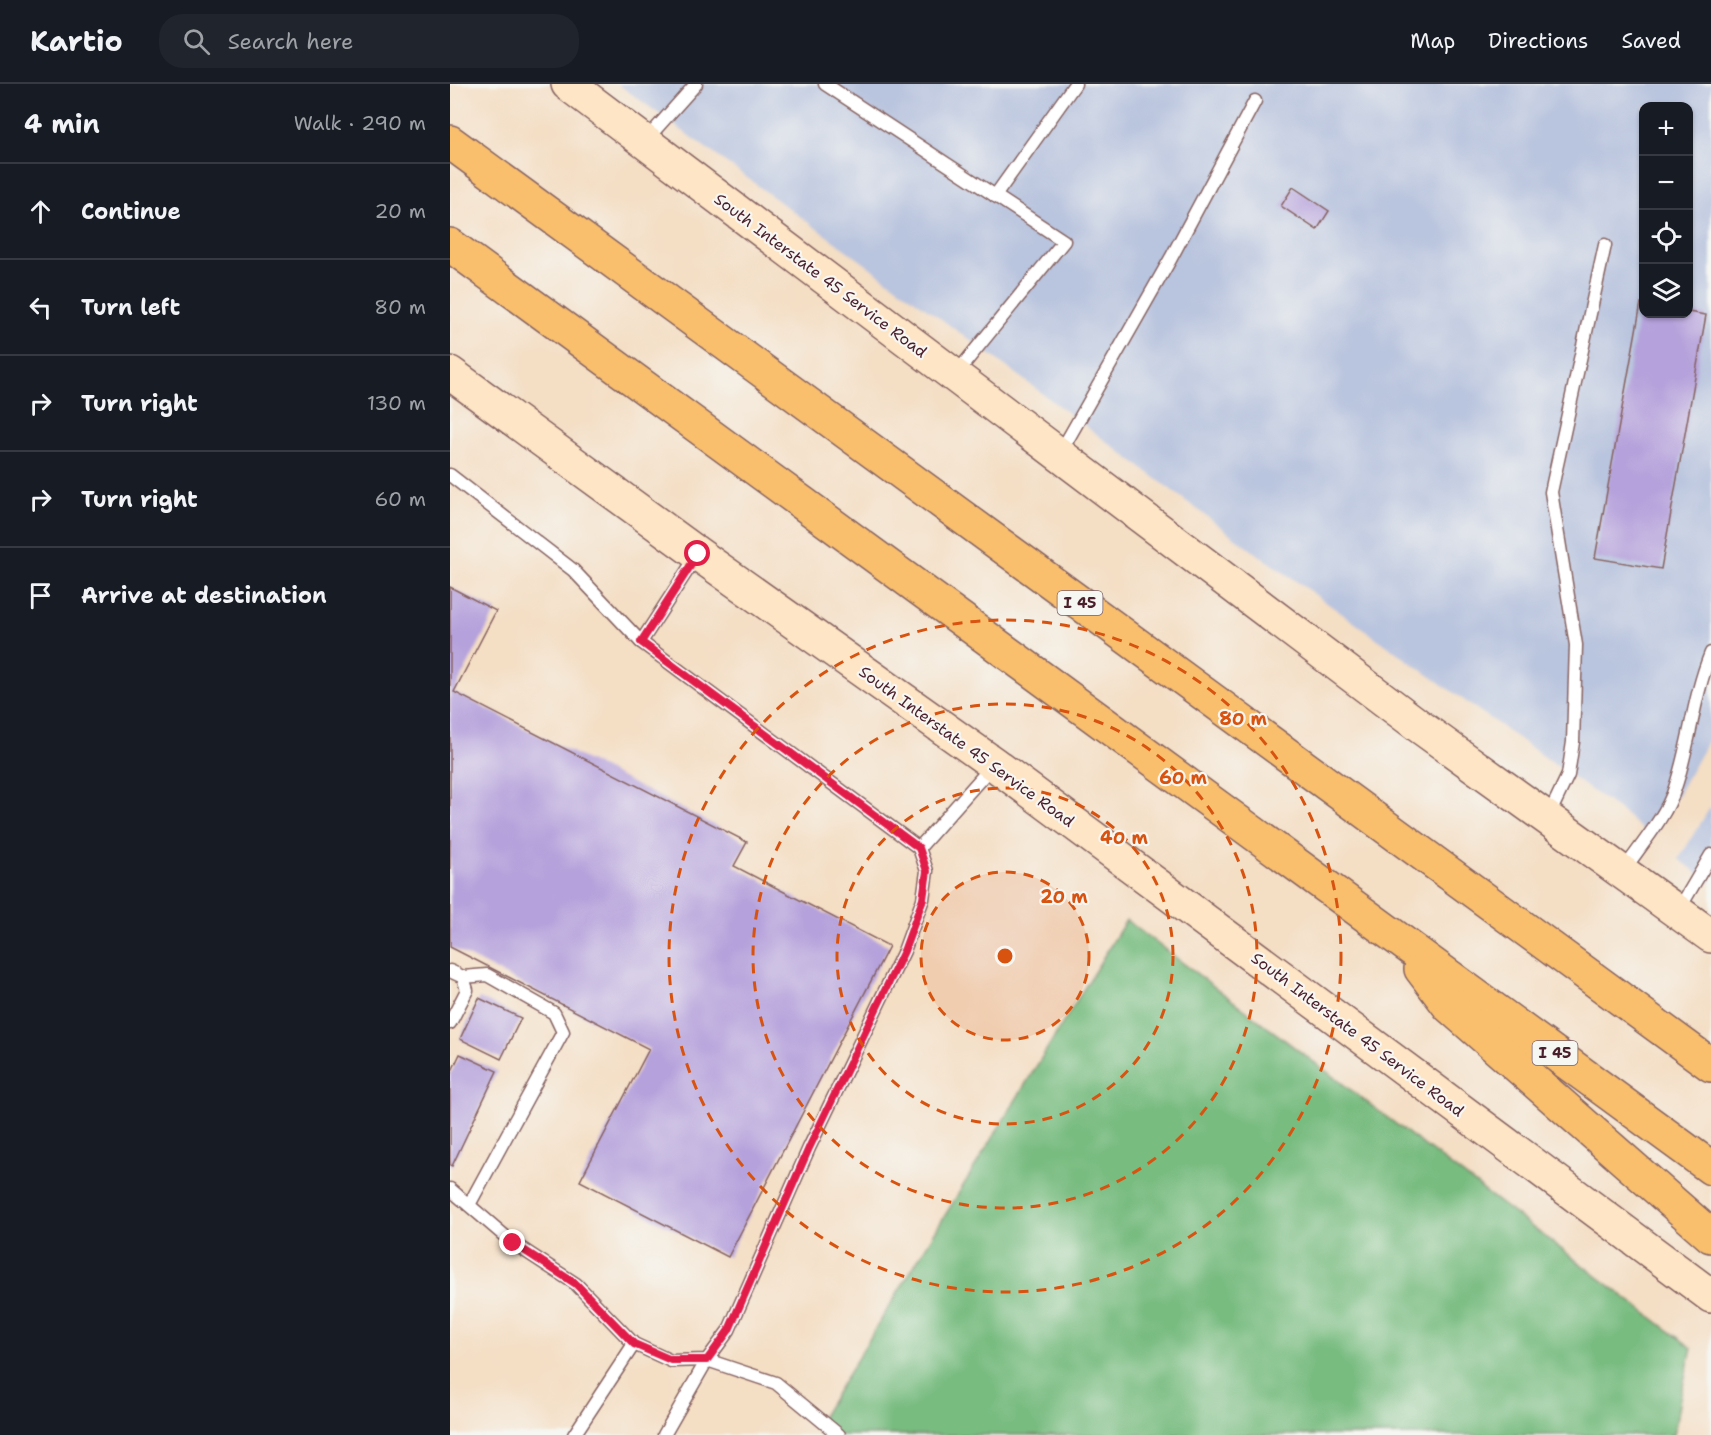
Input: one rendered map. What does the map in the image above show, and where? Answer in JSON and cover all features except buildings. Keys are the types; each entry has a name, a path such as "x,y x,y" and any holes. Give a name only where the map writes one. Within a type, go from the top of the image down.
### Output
{"highway":[{"name":"I 45","path":"450,142 1711,1065"},
{"name":"I 45","path":"450,245 1711,1168"},
{"path":"1398,939 1449,1006 1711,1236"}],"main road":[{"name":"South Interstate 45 Service Road","path":"568,84 1419,726 1711,936"},
{"name":"South Interstate 45 Service Road","path":"450,372 698,554 994,764 1711,1296"}],"lane":[{"path":"645,142 696,84"},
{"path":"825,84 1064,241 955,376"},
{"path":"995,196 1075,84"},
{"path":"1059,454 1171,258 1255,101"},
{"path":"1548,818 1568,775 1573,742 1576,645 1551,492 1605,246"},
{"path":"450,475 573,570 641,642 919,848 927,871 923,899 904,951 809,1148 729,1330 707,1360 664,1435"},
{"path":"641,642 698,554"},
{"path":"1622,872 1656,824 1675,790 1703,674 1711,653"},
{"path":"919,848 994,764"},
{"path":"1677,912 1711,855"},
{"path":"450,971 463,977 488,975 554,1013 563,1032 469,1205"},
{"path":"450,1023 467,990 463,977"},
{"path":"450,1189 513,1243 576,1284 634,1344 671,1360 707,1360 776,1383 839,1435"},
{"path":"574,1435 634,1344"}],"shaded area":[{"path":"618,84 1711,84 1711,735 1653,839 1622,812 1249,548 996,359"},
{"path":"1711,806 1711,883 1679,859"}],"green space":[{"path":"1126,920 1692,1348 1674,1435 828,1435 816,1426"}],"route":[{"path":"513,1243 576,1284 634,1344 671,1360 707,1360 729,1330 809,1148 904,951 923,899 927,871 919,848 641,642 698,554"}]}
